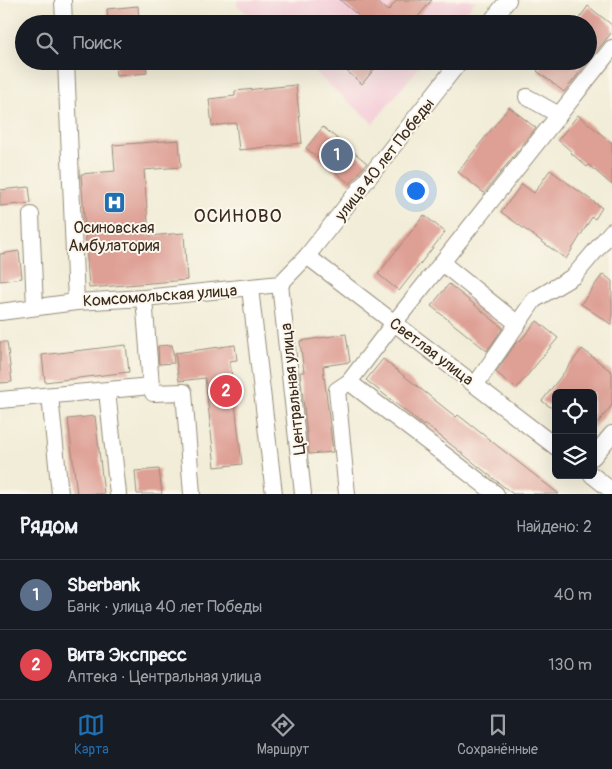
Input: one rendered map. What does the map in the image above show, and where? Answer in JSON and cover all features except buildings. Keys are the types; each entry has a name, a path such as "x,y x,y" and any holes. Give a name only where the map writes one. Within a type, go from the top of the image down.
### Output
{"street":[{"path":"64,0 64,15"},
{"path":"496,15 508,0"},
{"path":"597,67 612,48"},
{"path":"66,70 76,302"},
{"name":"улица 40 лет Победы","path":"308,256 453,70"},
{"path":"347,494 337,390 349,382 595,70"},
{"path":"527,97 559,115"},
{"path":"31,215 35,307"},
{"path":"476,384 534,300 574,276 612,231"},
{"path":"280,284 308,256"},
{"name":"Светлая улица","path":"308,256 552,444"},
{"path":"442,263 518,324"},
{"name":"Комсомольская улица","path":"0,312 76,302 144,298 280,284"},
{"name":"Центральная улица","path":"280,284 304,494"},
{"name":"Центральная улица","path":"250,288 274,494"},
{"path":"144,298 153,393 184,392 192,494"},
{"path":"349,382 496,494"},
{"path":"0,400 151,386"},
{"path":"107,391 118,494"},
{"path":"50,396 60,494"},
{"path":"597,452 612,434"},
{"path":"597,479 612,490"}],"shaded area":[{"path":"239,0 476,0 464,15 249,15 236,4"},
{"path":"312,70 417,70 373,123"}],"place":[{"name":"Sberbank","path":"337,155"},
{"name":"Осиновская Амбулатория","path":"114,203"},
{"name":"Вита Экспресс","path":"226,391"}],"district":[{"name":"ОСИНОВО","path":"238,215"}]}
